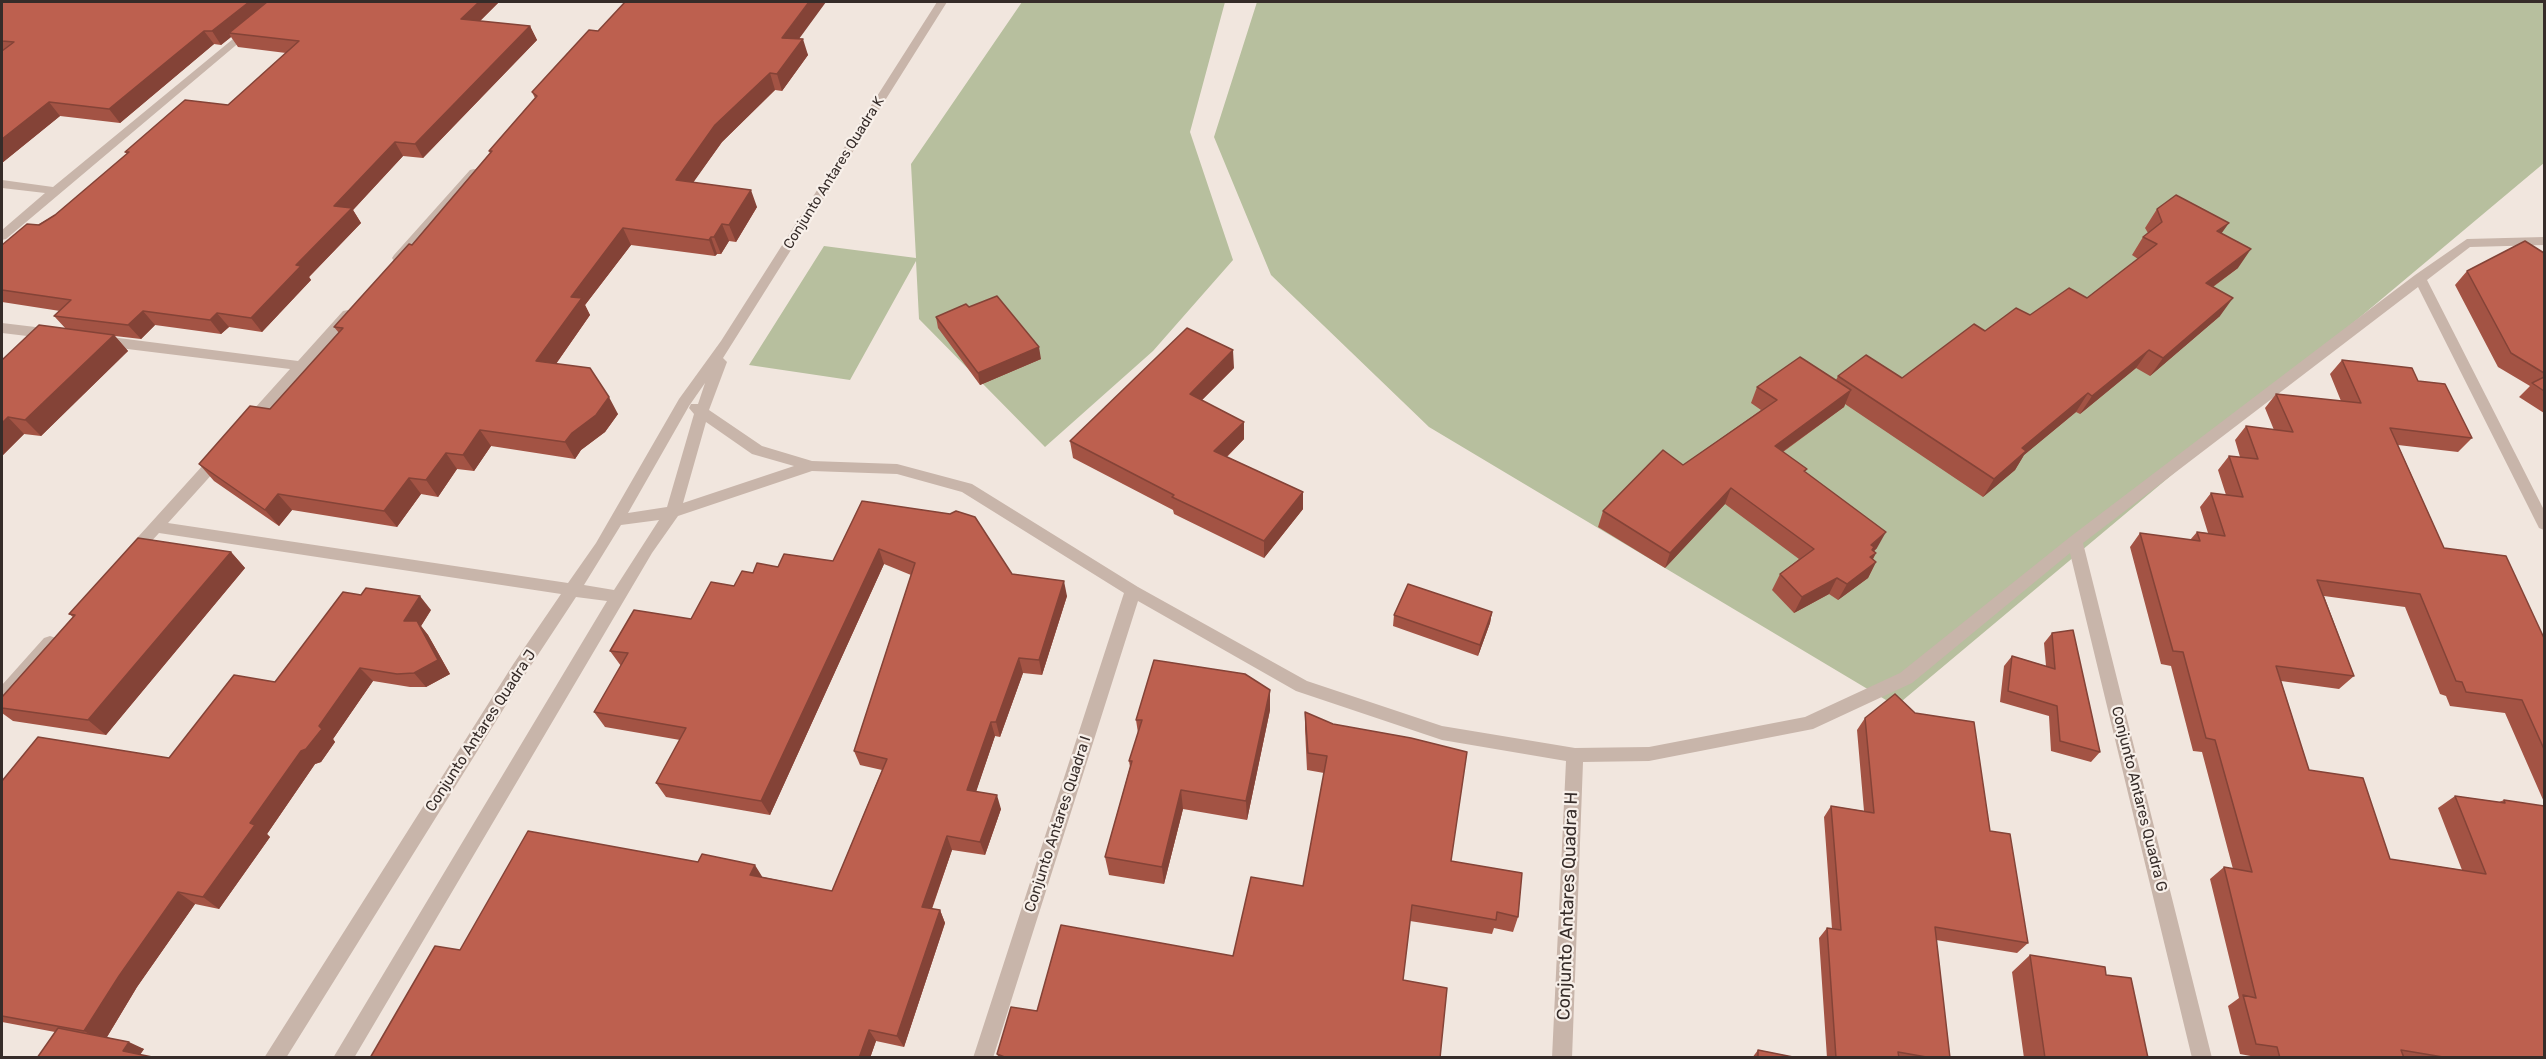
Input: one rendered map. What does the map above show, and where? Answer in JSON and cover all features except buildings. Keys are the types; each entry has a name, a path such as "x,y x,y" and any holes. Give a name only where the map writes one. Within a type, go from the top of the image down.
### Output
{"street":[{"name":"Conjunto Antares Quadra K","path":"684,403 726,344 942,2"},
{"path":"2,236 264,17"},
{"path":"389,268 484,162"},
{"path":"2,184 55,191"},
{"path":"2519,240 2544,255"},
{"path":"684,403 702,411 757,450 812,466 897,469 967,488 1133,591 1302,686 1442,733 1575,755 1649,754 1807,724 1906,678 2075,541 2467,243 2544,241"},
{"path":"2421,278 2544,524"},
{"path":"240,434 357,304"},
{"path":"2,328 70,337"},
{"path":"94,339 301,366"},
{"name":"Conjunto Antares Quadra K","path":"702,411 726,344"},
{"name":"Conjunto Antares Quadra J","path":"274,1058 520,668 574,589 684,403"},
{"path":"343,1058 647,549 673,512 702,411"},
{"path":"125,561 225,451"},
{"path":"616,520 673,512 812,466"},
{"path":"156,527 620,597"},
{"name":"Conjunto Antares Quadra G","path":"2075,541 2202,1058"},
{"name":"Conjunto Antares Quadra I","path":"983,1058 1133,591"},
{"path":"2,696 63,629"},
{"name":"Conjunto Antares Quadra H","path":"1562,1058 1575,755"}],"green space":[{"path":"1022,2 1225,2 1190,132 1233,260 1153,351 1045,447 919,319 916,261 850,380 749,365 824,246 916,258 911,164"},
{"path":"1257,2 2544,2 2544,163 1896,706 1429,427 1271,275 1214,137"}]}
